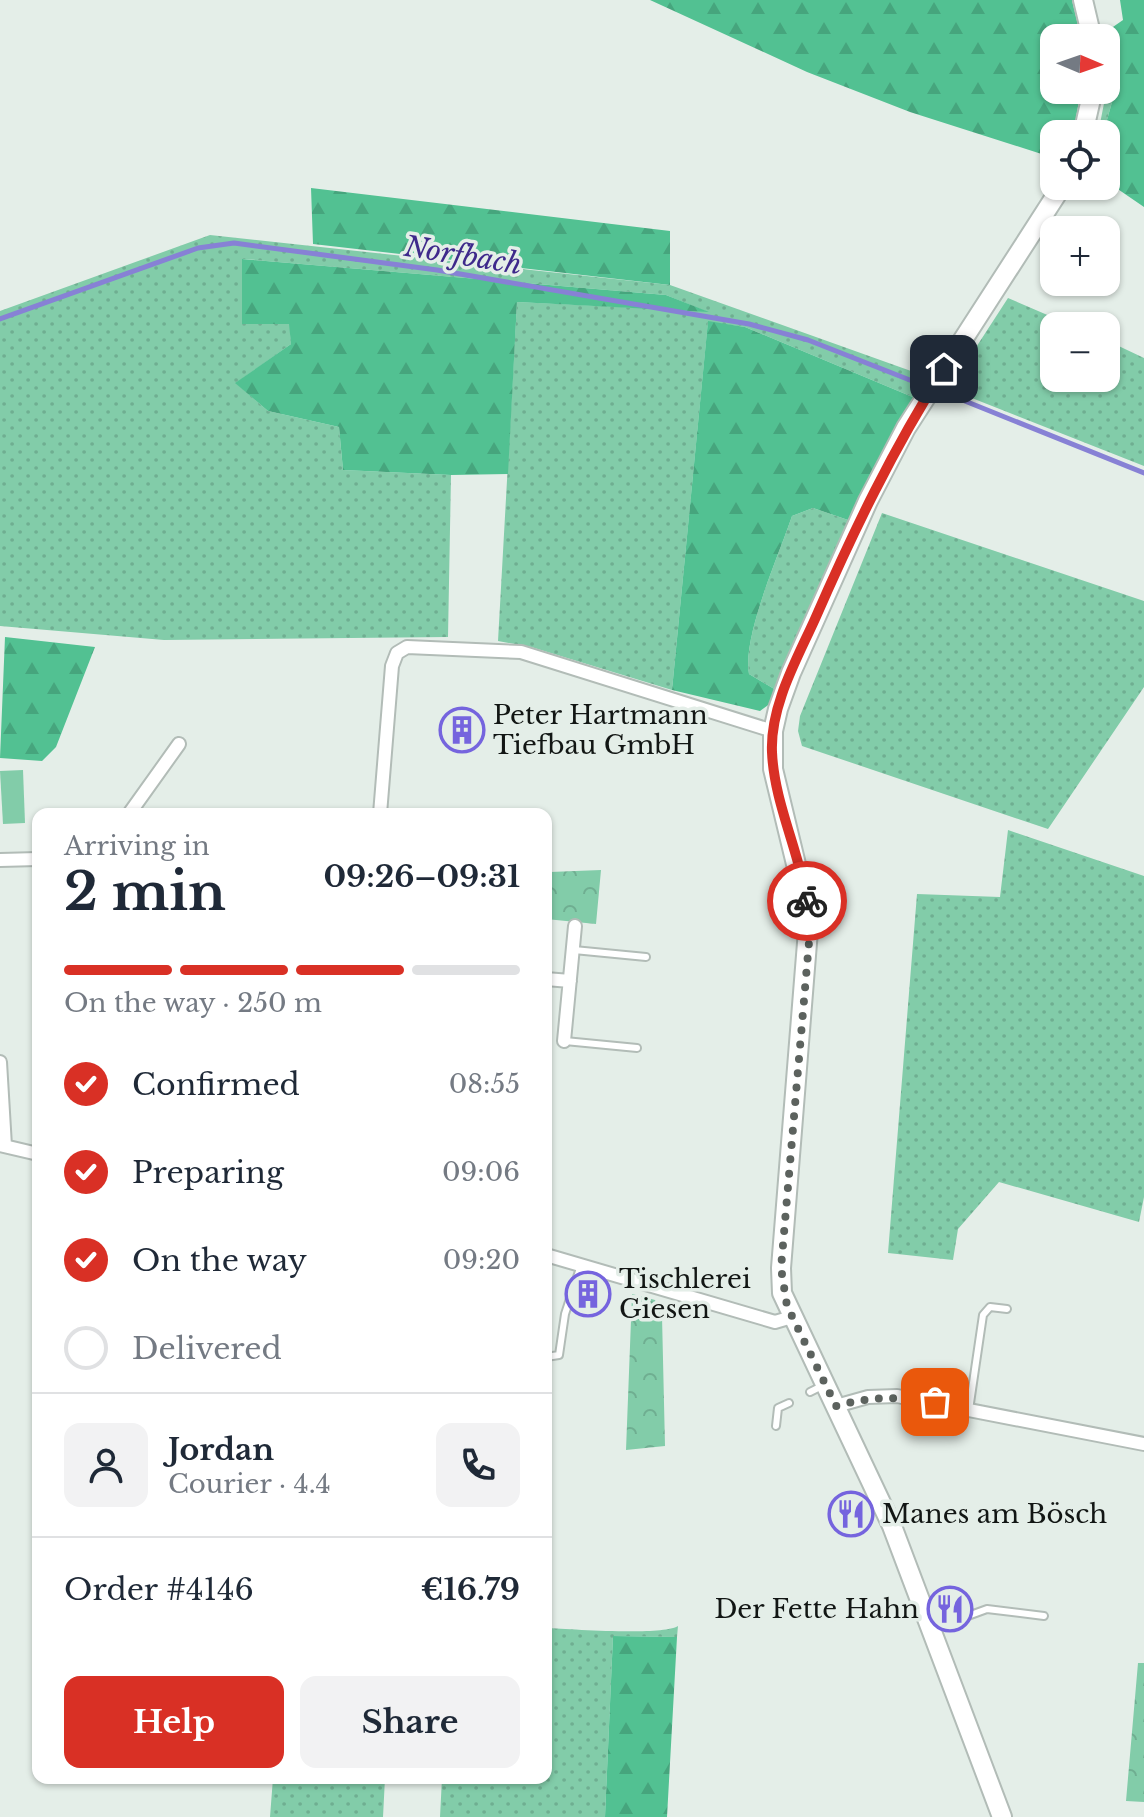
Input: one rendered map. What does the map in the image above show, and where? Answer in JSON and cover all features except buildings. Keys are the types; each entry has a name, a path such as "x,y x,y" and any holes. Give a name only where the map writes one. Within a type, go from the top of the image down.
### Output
{"main road":[{"path":"1083,0 1089,24"},
{"path":"1002,1817 933,1628 915,1599 836,1406 818,1388 782,1293 781,1268 809,918 773,769 773,731 791,673 868,501 906,428 1053,200"}],"street":[{"path":"380,808 392,666 397,653 407,647 521,652 773,731"},
{"path":"133,808 179,744"},
{"path":"0,860 32,859"},
{"path":"564,1041 575,926"},
{"path":"552,980 570,981"},
{"path":"0,1062 3,1145 32,1152"},
{"path":"552,1257 775,1322 792,1317"},
{"path":"836,1406 868,1397 897,1396 1144,1444"}],"lane":[{"path":"573,949 646,957"},
{"path":"564,1041 637,1048"},
{"path":"552,1356 559,1355 565,1314 581,1265"},
{"path":"969,1410 983,1315 990,1307 1007,1309"},
{"path":"776,1426 778,1408 789,1403"},
{"path":"933,1628 987,1609 1044,1616"}],"green space":[{"path":"650,0 1072,0 1078,24 1040,24 1040,104 1078,104 1076,120 1040,120 1040,154 910,112 807,72"},
{"path":"1120,0 1144,0 1144,207 1120,191 1120,120 1107,120 1111,104 1120,104 1120,24 1117,24 1123,20"},
{"path":"1104,104 1111,104 1107,120 1101,120"},
{"path":"311,188 670,231 670,285 313,244"},
{"path":"210,235 670,285 925,376 915,398 745,327 708,322 672,690 531,647 498,641 517,302 705,311 666,295 243,259 242,324 290,324 291,344 236,383 268,411 339,427 343,470 451,475 448,637 164,640 0,626 0,311"},
{"path":"242,259 666,295 709,312 517,302 508,474 343,470 339,427 268,411 235,383 291,344 289,324 242,324"},
{"path":"1008,298 1040,312 1040,392 1120,392 1120,347 1144,358 1144,466 949,389"},
{"path":"708,321 745,327 915,398 851,521 813,508 792,516 751,639 749,674 776,690 771,703 760,711 672,690"},
{"path":"813,508 851,521 776,690 749,674 751,639 792,516"},
{"path":"882,513 1144,601 1144,687 1048,829 802,746 798,731 800,716"},
{"path":"5,637 95,647 56,747 42,761 0,758"},
{"path":"23,770 25,823 3,824 0,771"},
{"path":"1008,830 1144,876 1144,1197 1139,1222 999,1182 958,1229 953,1260 888,1253 917,894 1000,897"},
{"path":"601,870 596,924 552,920 552,872"},
{"path":"632,1294 655,1300 662,1316 665,1446 626,1450"},
{"path":"678,1626 677,1637 613,1636 605,1817 440,1817 442,1784 552,1784 552,1628 669,1629"},
{"path":"613,1636 677,1637 667,1817 605,1817"},
{"path":"1138,1663 1144,1663 1144,1802 1126,1801"},
{"path":"273,1784 385,1784 383,1817 270,1817"}],"waterway":[{"name":"Norfbach","path":"0,319 198,248 234,243 437,270 749,324 808,340 920,384"},
{"name":"Norfbach","path":"945,393 1144,473"}],"way so far":[{"path":"807,901 809,942 781,1268 782,1293 836,1406 868,1397 897,1396 935,1402"}],"place":[{"name":"Peter Hartmann Tiefbau GmbH","path":"462,730"},
{"name":"Tischlerei Giesen","path":"588,1294"},
{"name":"Manes am Bösch","path":"851,1514"},
{"name":"Der Fette Hahn","path":"950,1609"}],"route":[{"path":"807,901 773,769 771,749 778,709 868,501 906,428 944,369"}]}
